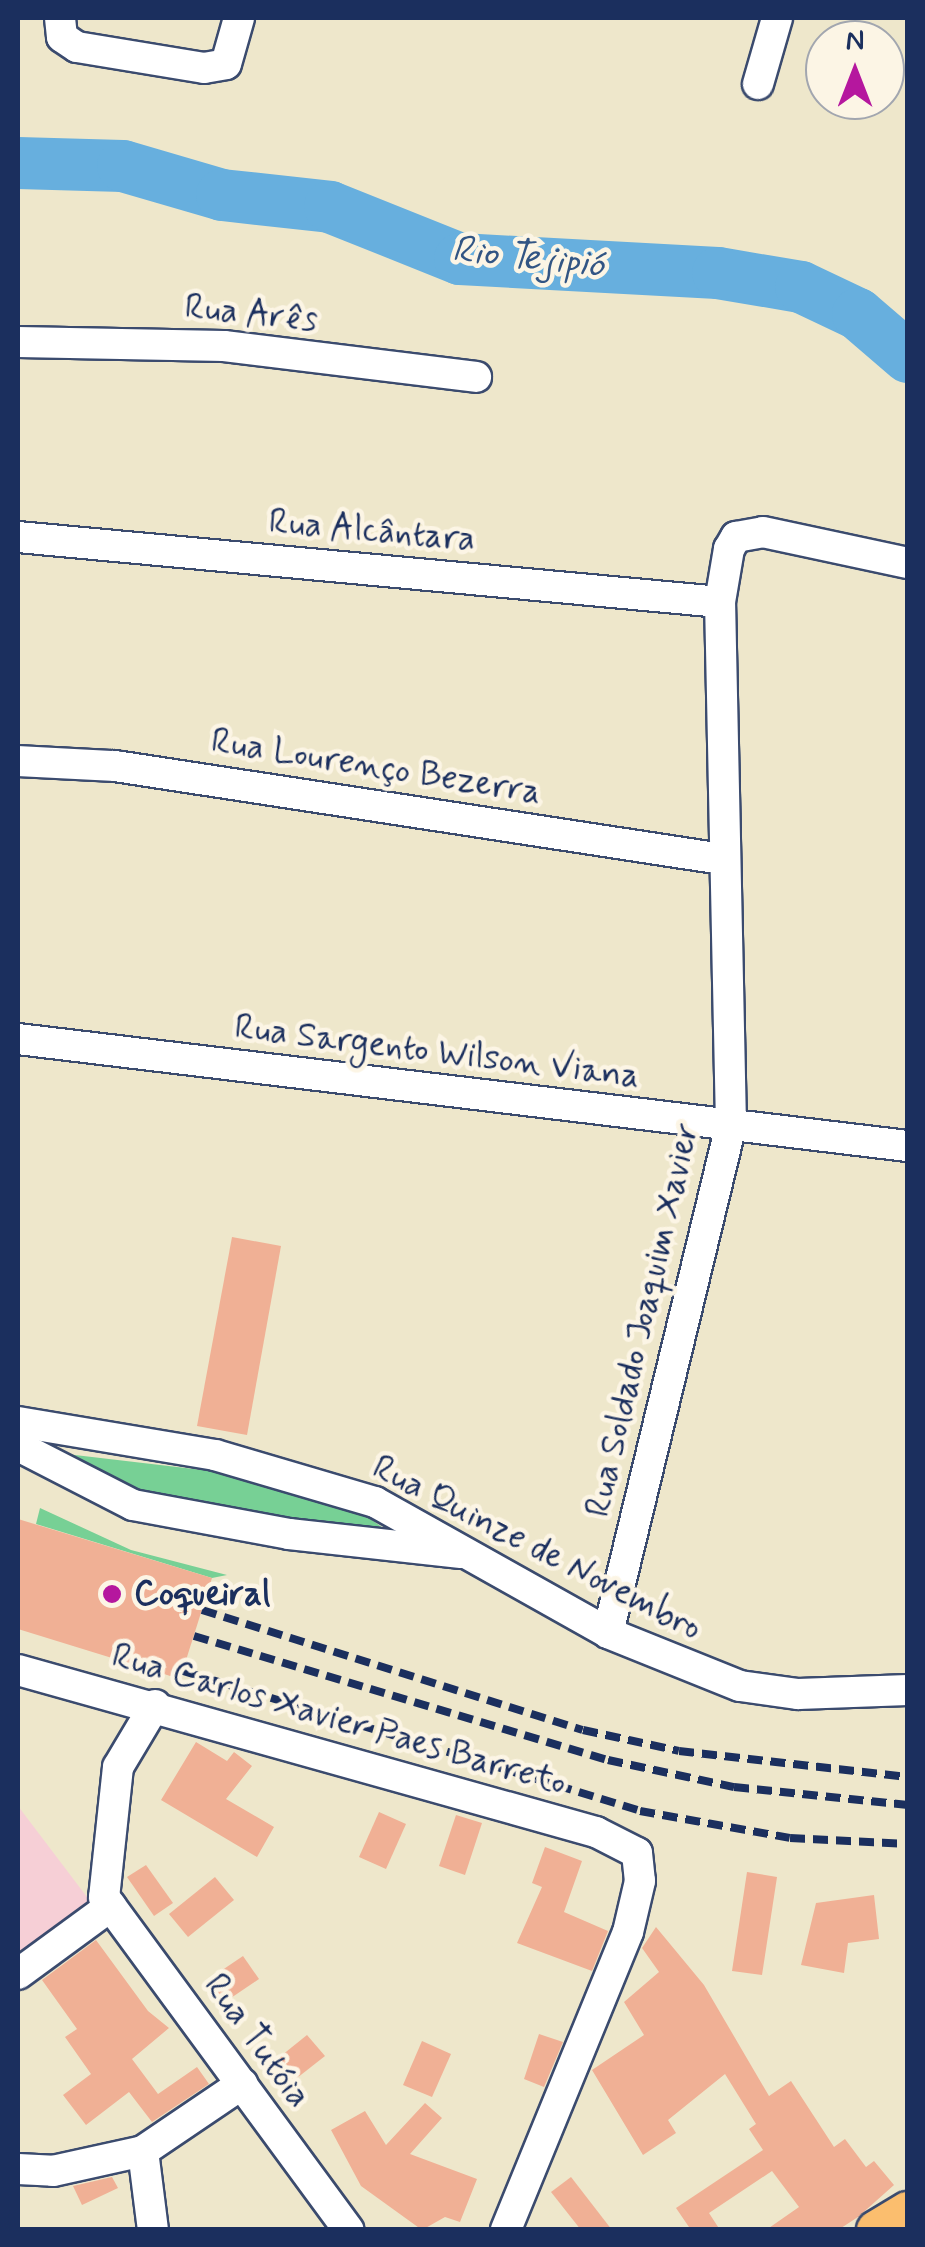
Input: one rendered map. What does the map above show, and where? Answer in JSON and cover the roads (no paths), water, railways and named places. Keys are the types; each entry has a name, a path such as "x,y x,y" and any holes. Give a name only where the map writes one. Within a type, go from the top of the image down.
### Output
{"main road":[{"path":"876,2230 908,2211"}],"street":[{"path":"60,18 62,38 77,47 204,68 226,64 239,18"},
{"path":"758,84 777,18"},
{"name":"Rua Arês","path":"18,342 224,346 476,377"},
{"name":"Rua Soldado Joaquim Xavier","path":"608,1633 730,1125 720,602 729,549 750,533 908,562"},
{"name":"Rua Alcântara","path":"18,538 720,602"},
{"name":"Rua Lourenço Bezerra","path":"18,760 115,766 722,859"},
{"name":"Rua Sargento Wilson Viana","path":"18,1039 908,1146"},
{"name":"Rua Quinze de Novembro","path":"18,1422 215,1456 375,1502 608,1633 740,1686 798,1694 908,1690"},
{"path":"18,1446 132,1504 290,1534 470,1554"},
{"name":"Rua Carlos Xavier Paes Barreto","path":"18,1670 155,1705 596,1832 637,1853 640,1881 628,1932 506,2230"},
{"path":"18,1974 108,1902 118,1768 155,1705"},
{"name":"Rua Tutóia","path":"108,1902 349,2230"},
{"path":"18,2168 53,2171 143,2151 242,2084"},
{"path":"143,2151 154,2230"}],"waterway":[{"name":"Rio Tejipió","path":"18,163 123,166 222,195 330,207 460,259 718,273 801,287 858,314 908,357"}],"railway":[{"path":"202,1610 583,1730 679,1751 908,1777"},
{"path":"194,1636 608,1760 734,1787 908,1805"},
{"path":"183,1671 640,1811 790,1838 908,1844"}],"place":[{"name":"Coqueiral","path":"112,1594"}]}
